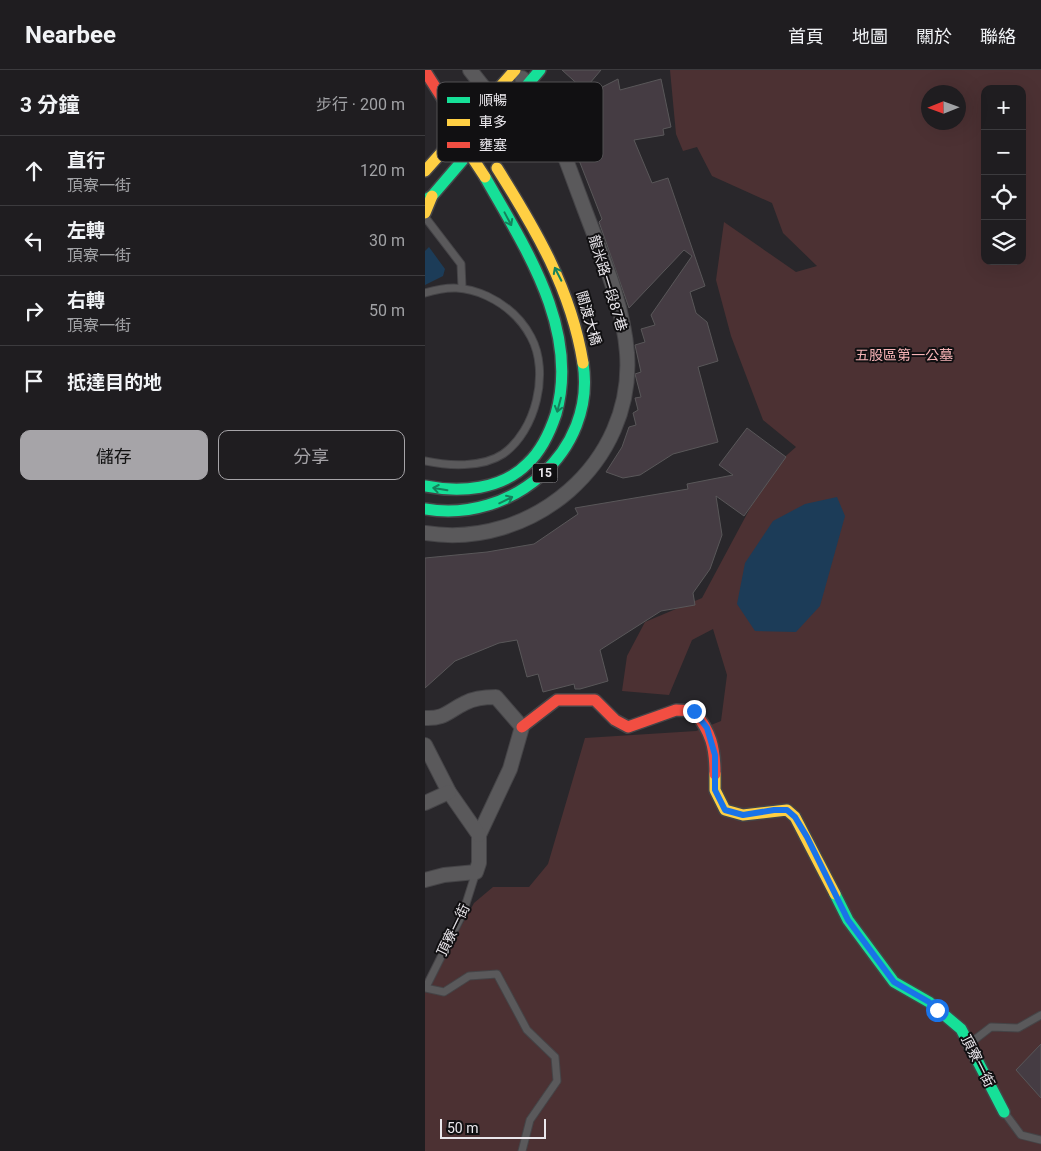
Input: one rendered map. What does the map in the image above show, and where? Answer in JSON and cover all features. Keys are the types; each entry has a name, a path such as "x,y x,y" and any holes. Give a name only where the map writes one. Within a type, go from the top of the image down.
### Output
{"main road":[{"path":"505,82 515,70"},
{"path":"530,82 540,70"},
{"name":"關渡大橋","path":"425,71 437,89"},
{"path":"425,171 437,158"},
{"path":"425,213 429,198 461,162"},
{"path":"425,486 453,491 474,490 500,482 523,468 543,447 555,419 563,389 562,357 554,312 542,282 485,176 476,162"},
{"name":"關渡大橋","path":"425,509 455,512 481,510 509,500 551,468 567,445 578,422 584,388 584,353 575,315 564,285 543,244 493,162"},
{"name":"頂寮一街","path":"522,727 557,700 595,700 615,720 628,727 676,710 694,711 707,728 715,755 715,790 725,810 743,815 787,810 795,817 807,837 848,920 894,982 929,1002 954,1021 961,1029 1004,1112"}],"street":[{"path":"470,70 479,82"},
{"name":"龍米路一段87巷","path":"515,70 526,82"},
{"name":"龍米路一段87巷","path":"425,533 471,535 496,531 519,523 564,497 594,466 608,443 624,399 627,353 619,311 566,162"},
{"path":"425,718 440,719 466,702 485,697 497,697 522,727"},
{"name":"頂寮一街","path":"476,872 479,863 479,835 510,769 522,727"},
{"path":"425,745 449,792 479,835"},
{"path":"425,803 449,792"},
{"path":"425,880 443,875 476,872"}],"lane":[{"path":"425,217 461,264 462,287"},
{"path":"425,293 445,287 462,287 502,303 517,317 531,337 538,360 538,394 533,414 520,436 503,454 480,462 445,466 425,461"},
{"name":"頂寮一街","path":"425,988 463,913 476,872"},
{"path":"425,988 444,992 469,976 497,974 527,1030 555,1057 557,1081 530,1120 522,1151"},
{"path":"969,1044 991,1027 1018,1028 1041,1015"},
{"path":"1004,1112 1021,1135 1041,1140"}],"green space":[{"name":"五股區第一公墓","path":"670,70 1041,70 1041,1151 425,1151 425,992 474,903 493,887 529,887 548,864 585,738 696,731 721,721 727,675 713,629 692,640 669,695 622,691 627,656 645,622 702,598 771,469 796,447 763,420 731,336 716,280 724,222 796,272 817,266 783,233 772,203 712,176 697,147 683,151 676,134"}],"water":[{"path":"429,247 445,269 443,276 425,285 425,251"},
{"path":"837,497 845,516 820,606 796,632 755,631 737,604 745,563 773,521 805,504"}],"building":[{"path":"562,70 601,70 591,82 575,82"},
{"path":"618,79 620,90 661,79 671,127 663,129 664,135 634,140 652,183 668,178 705,286 690,292 696,313 707,322 718,361 698,367 718,442 673,454 640,475 623,478 606,472 622,447 629,427 636,425 633,413 638,410 635,398 641,397 635,374 641,372 635,345 645,342 641,329 655,325 651,315 692,256 684,250 629,308 599,222 602,219 580,162 603,162 603,87"},
{"path":"747,428 786,457 744,516 716,496 722,535 710,569 693,593 695,605 661,611 600,650 608,681 580,689 575,689 574,684 543,692 538,674 527,677 517,640 499,643 455,661 425,688 425,558 487,552 534,544 578,514 575,508 688,489 687,484 733,475 719,465"},
{"path":"1041,1044 1041,1098 1016,1070"}],"traffic: fast":[{"path":"530,82 540,70"},
{"path":"425,200 432,196 461,162"},
{"path":"425,486 466,489 493,484 506,479 528,463 541,447 556,414 561,382 561,351 555,320 545,290 531,261 485,177"},
{"path":"425,509 457,511 488,505 516,493 541,475 562,452 576,425 584,395 583,363"},
{"path":"835,894 848,920 894,982 929,1002 961,1029 1004,1112"}],"traffic: slow":[{"path":"504,82 515,70"},
{"path":"425,171 437,158"},
{"path":"475,162 485,177"},
{"path":"497,168 538,237 561,285 570,310 583,363"},
{"path":"425,213 432,196"},
{"path":"715,774 715,790 725,810 743,815 787,810 795,817 835,894"}],"traffic: jam":[{"path":"425,71 437,90"},
{"path":"522,727 557,700 595,700 615,720 628,727 676,710 694,711 711,740 715,774"}],"route":[{"path":"694,711 707,728 715,755 715,790 725,810 743,815 787,810 795,817 807,837 848,920 894,982 929,1002 937,1010"}]}
